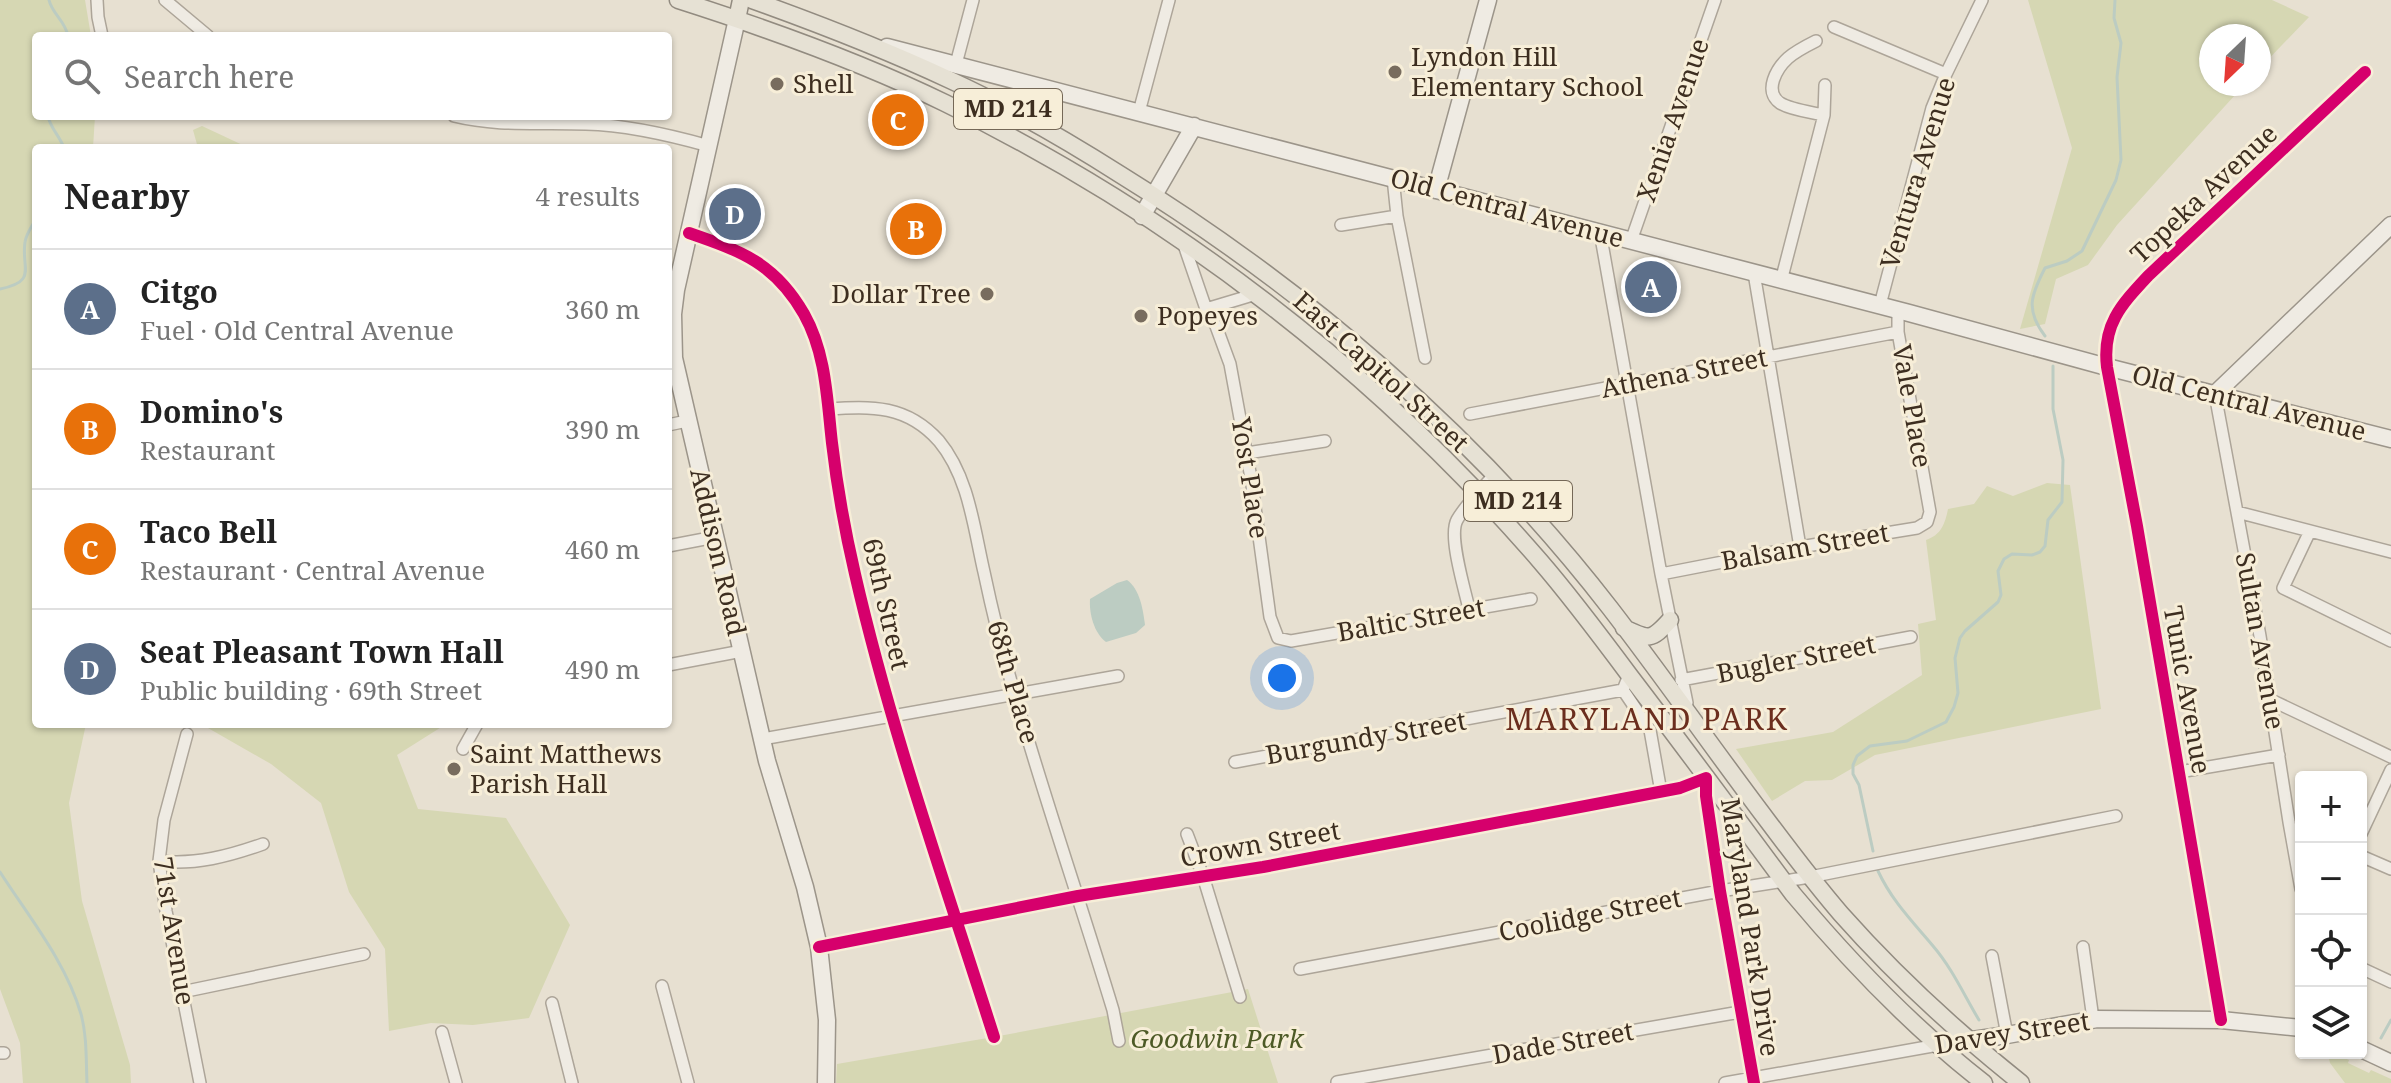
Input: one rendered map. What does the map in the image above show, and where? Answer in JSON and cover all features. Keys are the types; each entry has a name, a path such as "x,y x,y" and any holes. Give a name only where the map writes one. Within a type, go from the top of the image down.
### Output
{"main road":[{"name":"MD 214","path":"678,0 830,53 941,101 1038,152 1142,216"},
{"path":"737,19 741,0"},
{"name":"MD 214","path":"752,0 950,80 1023,117 1154,195"},
{"path":"1436,190 1488,0"},
{"name":"Addison Road","path":"737,19 676,290 673,335 676,369 687,421 762,739 819,947 827,1020 826,1083"},
{"name":"Old Central Avenue","path":"854,39 2391,439"},
{"path":"1142,216 1194,126"},
{"name":"East Capitol Street","path":"1154,195 1220,239 1303,301 1438,419 1494,475 1529,512 1624,627 1840,913 1892,969 2021,1083"},
{"name":"East Capitol Street","path":"1142,216 1256,294 1362,380 1442,455 1560,584 1626,683 1706,778 1783,881 1843,952 1938,1045 1984,1083"},
{"path":"2215,394 2391,225"},
{"path":"1624,627 1651,637 1657,635 1670,620"},
{"name":"Davey Street","path":"1938,1045 2093,1019 2221,1020 2295,1027"},
{"path":"2367,1052 2391,1063"}],"street":[{"path":"97,0 101,32"},
{"path":"165,0 203,32"},
{"path":"956,64 973,0"},
{"path":"1139,112 1169,0"},
{"name":"Xenia Avenue","path":"1631,241 1715,0"},
{"name":"Ventura Avenue","path":"1880,305 1932,108 1982,0"},
{"path":"1834,27 1946,74"},
{"path":"1816,41 1785,60 1772,89 1781,104 1824,115"},
{"name":"Topeka Avenue","path":"2107,367 2110,328 2126,299 2192,233 2365,72"},
{"path":"1781,281 1824,115 1825,85"},
{"path":"476,120 498,124 610,126 709,146"},
{"path":"1393,178 1397,216 1425,358"},
{"path":"1341,225 1397,216"},
{"path":"1600,232 1683,696 1696,726"},
{"name":"69th Street","path":"689,233 749,255 767,269 785,286 803,313 816,341 854,571 891,716 994,1037"},
{"name":"Yost Place","path":"1183,242 1206,309 1230,364 1247,453 1270,617 1278,638 1291,641"},
{"path":"1754,273 1800,547"},
{"path":"1206,309 1256,294"},
{"name":"Vale Place","path":"1898,310 1898,332 1929,501"},
{"name":"Athena Street","path":"1470,414 1898,332"},
{"name":"Tunic Avenue","path":"2107,367 2221,1020"},
{"name":"Sultan Avenue","path":"2215,394 2271,700 2295,856"},
{"name":"68th Place","path":"828,409 882,407 898,412 924,427 947,451 962,482 1015,696 1113,1010 1119,1041"},
{"path":"672,424 687,421"},
{"path":"1247,453 1325,441"},
{"path":"1469,609 1455,540 1455,525 1494,475"},
{"name":"Balsam Street","path":"1661,574 1922,526 1930,515 1929,501"},
{"path":"2237,512 2391,552"},
{"path":"2310,531 2283,588 2391,641"},
{"path":"672,545 715,537"},
{"name":"Baltic Street","path":"1291,641 1531,599"},
{"name":"Bugler Street","path":"1681,680 1911,637"},
{"path":"672,664 742,651"},
{"path":"762,739 1118,676"},
{"path":"1626,683 1650,730 1661,792"},
{"name":"Burgundy Street","path":"1235,762 1626,683"},
{"path":"2271,700 2391,757"},
{"path":"463,749 475,728"},
{"name":"71st Avenue","path":"187,734 164,820 159,861 200,1083"},
{"path":"2179,772 2279,755"},
{"path":"2367,821 2391,770"},
{"name":"Crown Street","path":"819,947 1078,896 1263,867 1661,792 1706,778"},
{"name":"Maryland Park Drive","path":"1706,778 1720,891 1753,1080"},
{"name":"Coolidge Street","path":"1300,969 1810,877 2116,816"},
{"path":"2289,822 2295,825"},
{"path":"1187,834 1240,997"},
{"path":"159,861 207,860 263,844"},
{"path":"2367,859 2391,869"},
{"path":"2083,947 2093,1019"},
{"path":"182,992 364,954"},
{"path":"1992,956 2007,1035"},
{"path":"2367,971 2391,982"},
{"path":"662,986 688,1083"},
{"path":"552,1003 572,1083"},
{"name":"Dade Street","path":"1337,1082 1740,1012"},
{"path":"442,1032 456,1083"},
{"name":"Davey Street","path":"1725,1083 1938,1045"}],"green space":[{"path":"0,0 85,0 90,32 32,32 32,120 95,120 93,144 32,144 32,728 85,728 69,803 82,901 130,1065 131,1083 23,1083 20,1043 0,989"},
{"path":"2028,0 2272,0 2309,17 2271,57 2271,24 2199,24 2199,96 2234,96 2117,225 2088,265 2056,279 2045,324 2020,329 2072,148"},
{"path":"202,126 240,144 197,144 193,130"},
{"path":"2047,483 2070,485 2101,709 1875,755 1832,780 1805,781 1772,801 1736,749 1833,732 1922,675 1918,624 1936,620 1926,540 1942,528 1948,509 1974,504 1987,486 2013,496"},
{"path":"208,728 440,728 397,755 418,809 506,818 570,925 529,1018 473,1025 431,1023 389,1031 385,949 349,892 321,803 271,764"},
{"name":"Goodwin Park","path":"1248,989 1278,1083 836,1083 837,1064"},
{"path":"2329,1059 2347,1059 2348,1063 2369,1073 2371,1070 2391,1079 2391,1083 2345,1083"}],"shaded area":[{"path":"1127,580 1138,594 1145,625 1136,633 1106,642 1093,623 1090,599"}],"waterway":[{"path":"49,0 66,32"},
{"path":"2045,336 2033,310 2036,286 2045,268 2067,261 2082,251 2116,180 2121,160 2117,77 2121,43 2114,18 2115,0"},
{"path":"50,120 62,144"},
{"path":"0,289 24,278 24,251 32,225"},
{"path":"1873,851 1859,785 1853,774 1857,756 1870,746 1907,741 1946,722 1958,693 1955,658 1960,638 1998,602 2001,595 1998,571 2004,559 2012,554 2032,555 2045,546 2048,520 2062,502 2063,460 2053,409 2053,366"},
{"path":"1878,871 1896,901 1946,963 1979,1020"},
{"path":"0,872 46,940 74,995 84,1031 87,1083"},
{"path":"2381,1038 2391,1020"}],"cycle path":[{"path":"2221,1020 2106,352 2111,327 2122,306 2148,276 2365,72"},
{"path":"689,233 741,253 769,271 793,297 817,344 845,525 869,633 920,807 994,1037"},
{"path":"819,947 1078,896 1263,867 1680,788 1706,778 1720,891 1754,1083"}],"place":[{"name":"Lyndon Hill Elementary School","path":"1395,72"},
{"name":"Shell","path":"777,84"},
{"name":"Taco Bell","path":"898,120"},
{"name":"Seat Pleasant Town Hall","path":"735,214"},
{"name":"Domino's","path":"916,229"},
{"name":"Citgo","path":"1651,287"},
{"name":"Dollar Tree","path":"987,294"},
{"name":"Popeyes","path":"1141,316"},
{"name":"Saint Matthews Parish Hall","path":"454,769"}],"district":[{"name":"MARYLAND PARK","path":"1647,720"}]}
